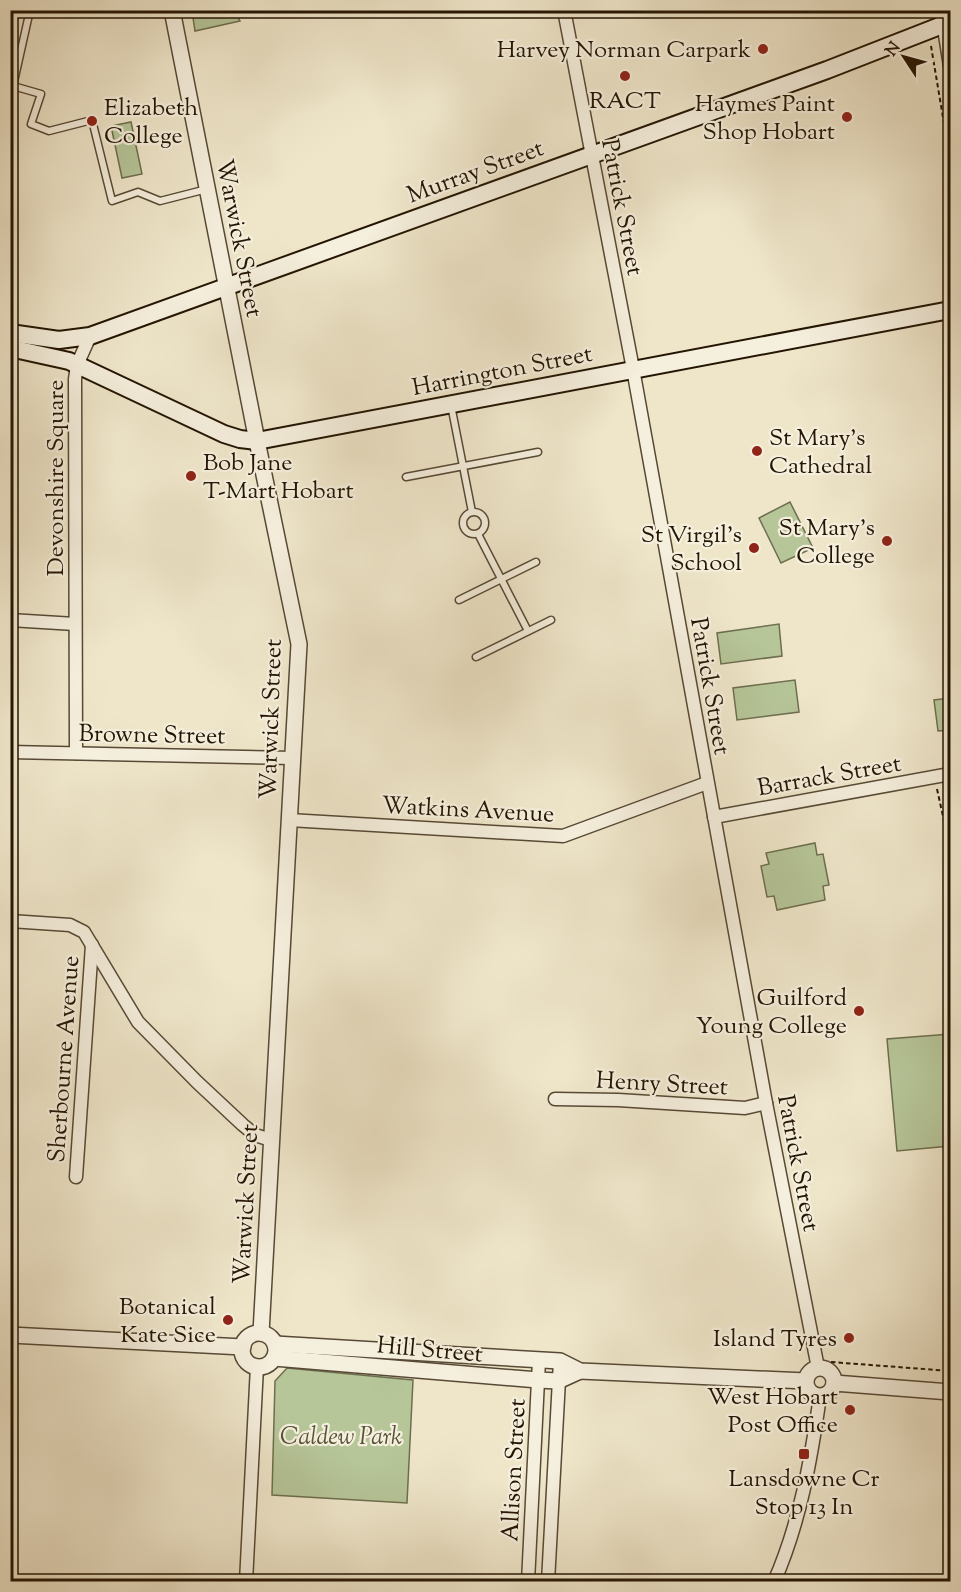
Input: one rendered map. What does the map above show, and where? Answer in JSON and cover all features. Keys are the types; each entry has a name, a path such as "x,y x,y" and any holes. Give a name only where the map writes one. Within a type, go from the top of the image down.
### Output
{"main road":[{"name":"Murray Street","path":"10,333 59,340 90,336 828,70 941,22"},
{"name":"Harrington Street","path":"77,365 224,434 240,440 257,441 951,310"},
{"path":"10,348 58,358 77,365"}],"street":[{"name":"Warwick Street","path":"172,10 299,645 261,1333"},
{"name":"Patrick Street","path":"564,10 633,369 766,1103 818,1364"},
{"path":"941,22 951,66"},
{"name":"Devonshire Square","path":"76,753 75,379 77,365 90,336"},
{"path":"10,620 75,624"},
{"name":"Browne Street","path":"10,752 293,758"},
{"name":"Barrack Street","path":"714,817 951,774"},
{"name":"Watkins Avenue","path":"289,820 563,836 707,783"},
{"path":"10,921 70,925 84,932 138,1022 243,1125 255,1135 271,1140"},
{"name":"Sherbourne Avenue","path":"76,1177 92,945"},
{"name":"Henry Street","path":"555,1100 618,1100 745,1108 766,1103"},
{"path":"261,1333 270,1337 274,1351 267,1365 257,1366 246,1360 243,1347 247,1338 261,1333"},
{"path":"10,1335 243,1347"},
{"name":"Hill Street","path":"274,1351 560,1361 580,1371 806,1381"},
{"name":"Hill Street","path":"274,1351 538,1380 558,1381 580,1371"},
{"name":"Allison Street","path":"528,1581 539,1360"},
{"name":"Allison Street","path":"548,1581 560,1361"},
{"path":"818,1364 830,1372 834,1383 831,1391 820,1396 808,1390 806,1381 808,1374 818,1364"},
{"path":"246,1581 257,1366"},
{"path":"834,1383 951,1392"},
{"path":"774,1581 790,1540 800,1505 813,1449 820,1396"}],"lane":[{"path":"30,10 12,89 41,94 32,124 49,131 92,120 112,201 138,192 160,201 207,189"},
{"path":"451,404 472,512"},
{"path":"406,477 538,452"},
{"path":"472,512 479,513 485,521 484,529 478,534 467,532 463,526 465,516 472,512"},
{"path":"478,534 528,631"},
{"path":"459,600 536,562"},
{"path":"476,657 551,620"}],"path":[{"path":"112,10 142,15 155,10"},
{"path":"925,10 941,22 951,159"},
{"path":"934,777 948,839"},
{"path":"946,826 951,825"},
{"path":"818,1364 951,1371"}],"green space":[{"path":"192,11 234,11 240,21 195,31"},
{"path":"131,122 142,174 122,178 111,126"},
{"path":"790,502 813,548 781,563 759,518"},
{"path":"779,624 782,656 721,664 717,633"},
{"path":"795,680 799,712 737,720 733,688"},
{"path":"950,698 950,730 938,731 934,700"},
{"path":"815,843 817,855 823,854 829,885 823,886 825,900 777,910 774,896 767,897 761,866 769,864 766,853"},
{"path":"950,1034 950,1146 897,1151 887,1039"},
{"name":"Caldew Park","path":"287,1368 413,1380 407,1503 272,1495 275,1381"}],"place":[{"name":"Harvey Norman Carpark","path":"763,49"},
{"name":"RACT","path":"625,76"},
{"name":"Haymes Paint Shop Hobart","path":"847,117"},
{"name":"Elizabeth College","path":"92,121"},
{"name":"St Mary's Cathedral","path":"757,451"},
{"name":"Bob Jane T-Mart Hobart","path":"191,476"},
{"name":"St Mary's College","path":"887,541"},
{"name":"St Virgil's School","path":"754,548"},
{"name":"Guilford Young College","path":"859,1011"},
{"name":"Botanical Kate Sice","path":"228,1320"},
{"name":"Island Tyres","path":"849,1338"},
{"name":"West Hobart Post Office","path":"850,1410"},
{"name":"Lansdowne Cr Stop 13 In","path":"804,1454"}]}
